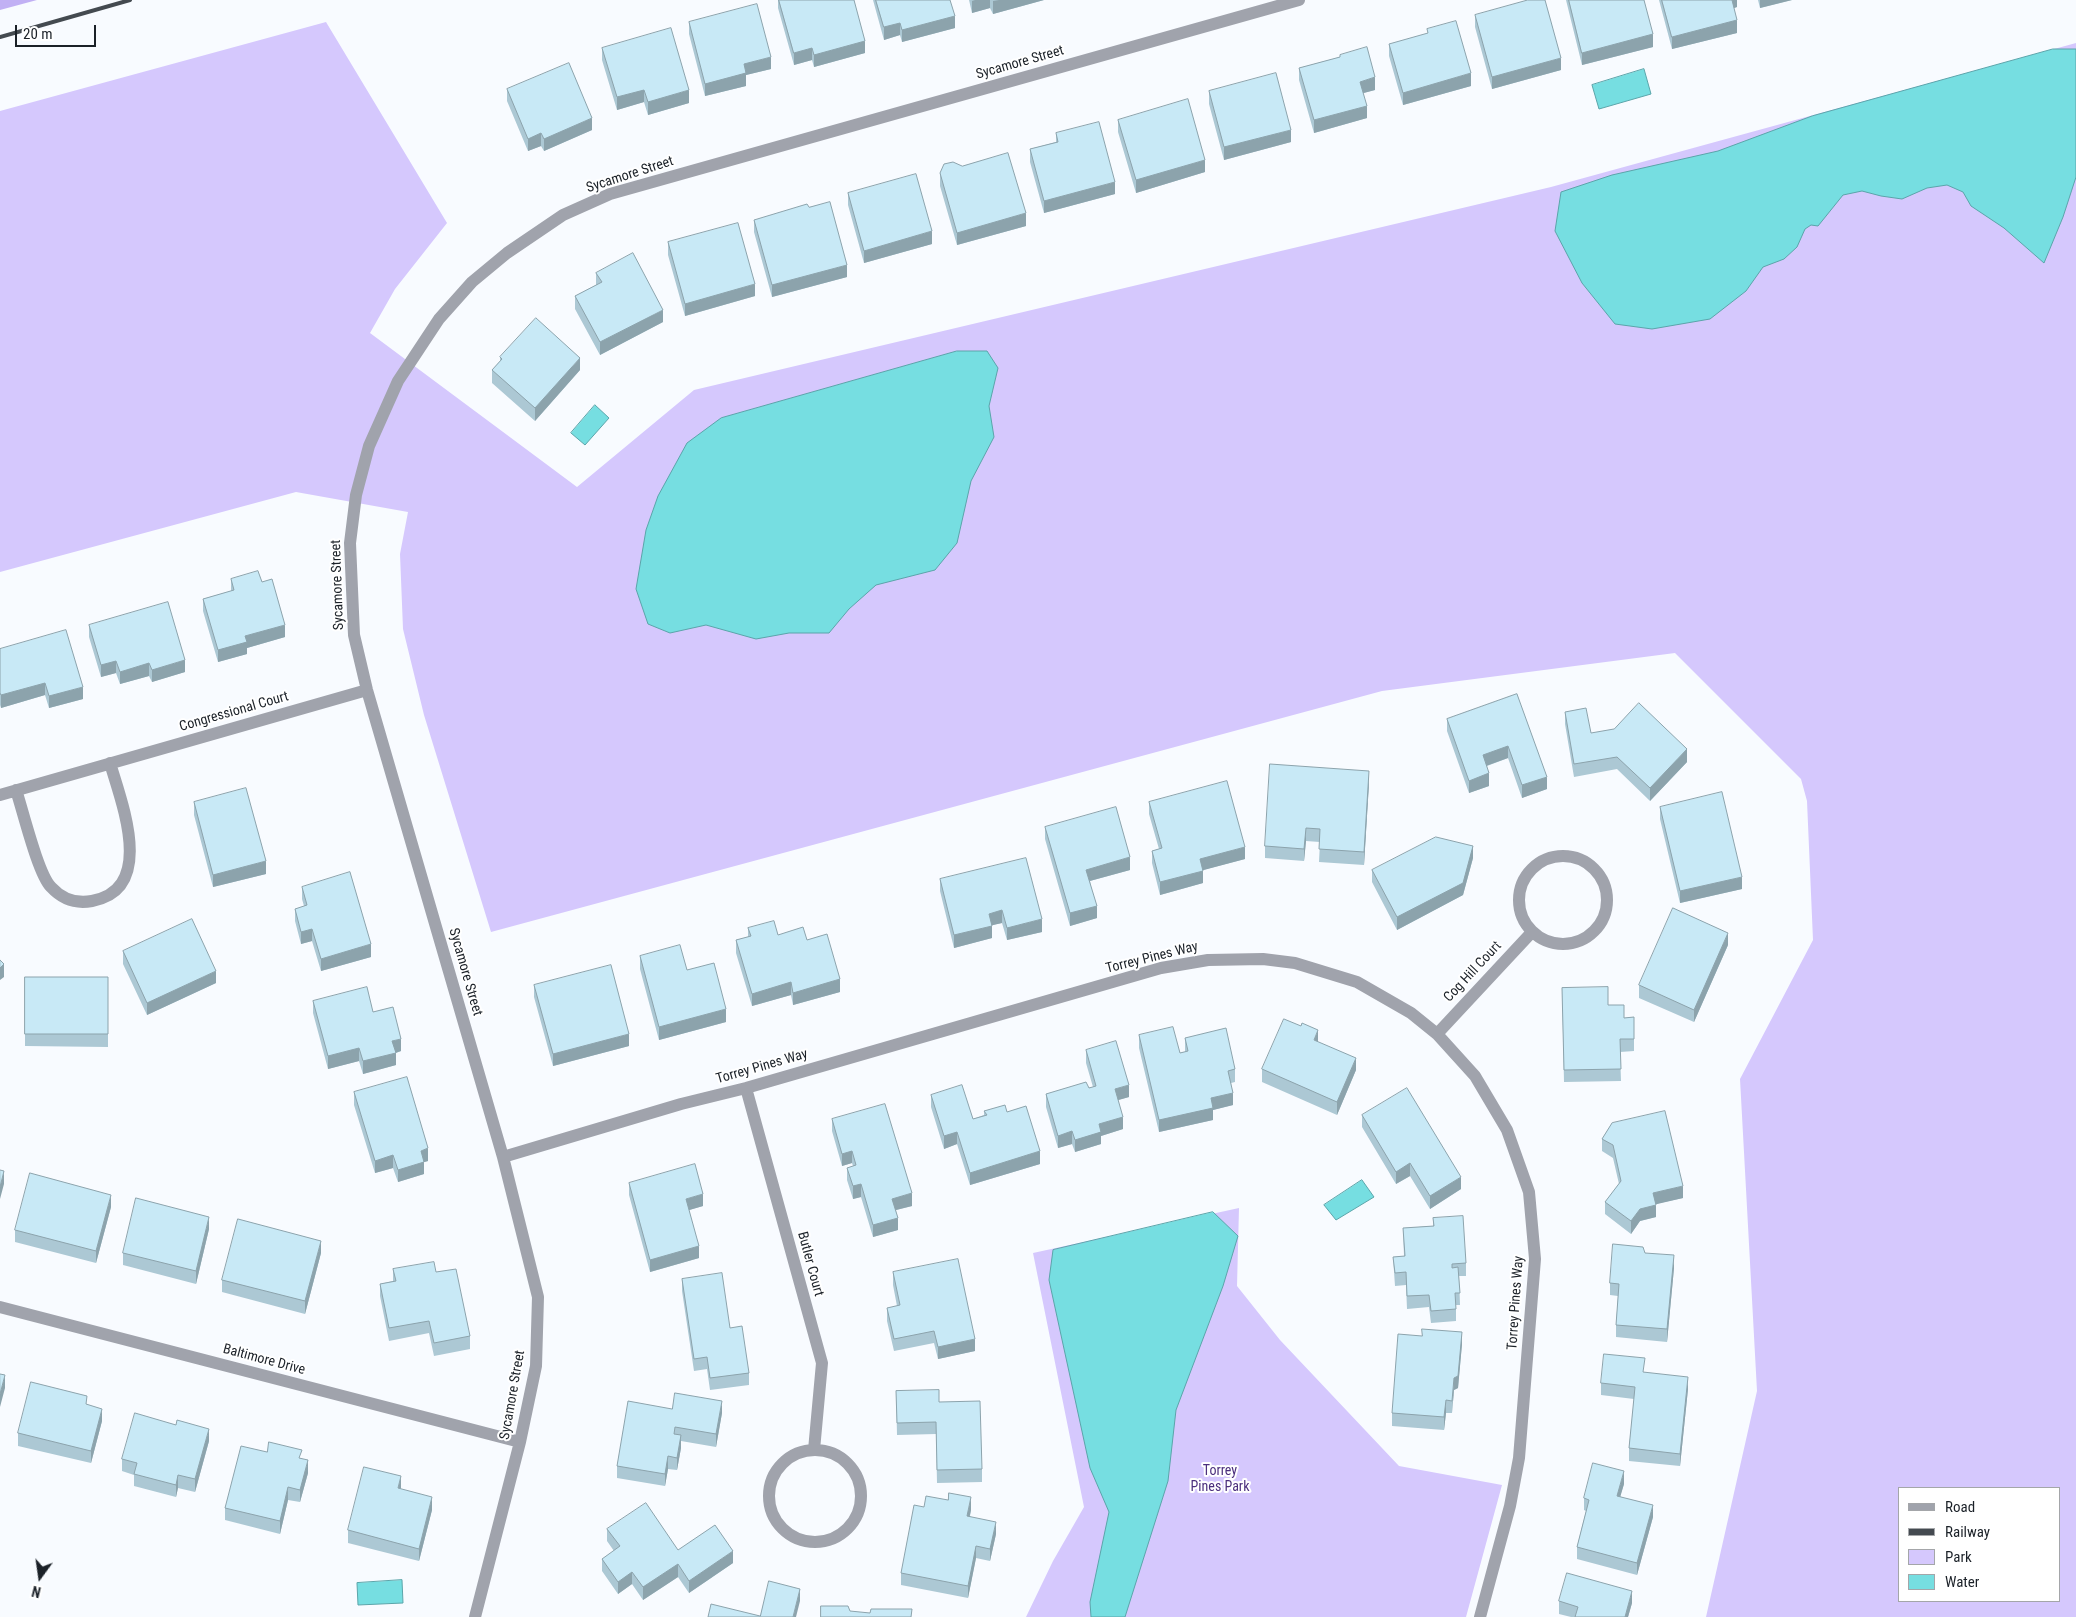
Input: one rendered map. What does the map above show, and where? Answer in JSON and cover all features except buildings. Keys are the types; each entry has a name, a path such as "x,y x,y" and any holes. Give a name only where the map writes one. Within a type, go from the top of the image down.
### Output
{"street":[{"name":"Sycamore Street","path":"475,1617 520,1442 536,1366 538,1297 503,1157 366,690 354,635 350,543 356,495 369,446 398,382 439,319 472,282 507,253 563,215 610,194 1299,0"},
{"name":"Congressional Court","path":"0,795 366,690"},
{"path":"16,790 41,869 50,886 64,898 85,902 102,899 120,888 129,868 130,847 122,803 110,763"},
{"path":"1563,856 1577,858 1590,865 1600,875 1606,888 1607,902 1604,916 1598,928 1587,938 1574,944 1559,945 1545,941 1532,932 1523,920 1519,906 1520,891 1525,877 1535,866 1549,858 1563,856"},
{"name":"Cog Hill Court","path":"1437,1034 1532,932"},
{"name":"Torrey Pines Way","path":"503,1157 681,1104 746,1088 1161,968 1208,960 1264,958 1295,963 1357,982 1411,1013 1437,1034 1466,1063 1476,1076 1508,1130 1528,1192 1535,1259 1519,1458 1510,1506 1480,1617"},
{"name":"Butler Court","path":"746,1088 822,1363 814,1450"},
{"name":"Baltimore Drive","path":"0,1307 520,1442"},
{"path":"814,1450 833,1454 846,1462 855,1474 860,1488 860,1504 855,1518 846,1530 833,1538 818,1542 803,1540 789,1534 778,1524 771,1511 769,1496 771,1481 778,1468 789,1457 814,1450"}],"green space":[{"path":"326,22 447,223 395,289 370,333 577,487 694,390 1551,187 2076,43 2076,1617 1706,1617 1757,1391 1740,1079 1813,940 1807,801 1801,779 1675,653 1382,691 491,932 424,715 403,629 400,554 408,512 296,492 0,572 0,111"},
{"name":"Torrey Pines Park","path":"1239,1208 1237,1286 1280,1340 1399,1466 1502,1485 1466,1617 1026,1617 1053,1561 1084,1507 1033,1253"}],"shaded area":[{"path":"0,0 37,0 0,10"}],"water":[{"path":"2053,49 2076,49 2076,177 2063,217 2044,263 2004,228 1971,206 1963,192 1947,185 1927,188 1902,199 1862,191 1843,195 1818,226 1811,225 1805,229 1797,247 1784,259 1763,267 1746,291 1710,319 1652,329 1615,324 1582,283 1555,231 1561,192 1612,175 1718,151 1812,116"},
{"path":"1644,69 1651,94 1599,109 1592,85"},
{"path":"957,351 987,351 998,368 989,406 994,437 971,481 957,543 935,570 876,585 849,609 829,633 789,633 756,639 706,625 670,633 648,624 636,589 646,530 658,496 687,443 721,418"},
{"path":"595,405 609,418 585,445 571,433"},
{"path":"1362,1180 1374,1197 1336,1220 1324,1205"},
{"path":"1213,1212 1238,1236 1223,1286 1176,1410 1168,1481 1125,1617 1091,1617 1090,1602 1109,1512 1090,1468 1049,1280 1053,1250"},
{"path":"402,1580 403,1603 358,1605 357,1583"}],"railway":[{"path":"0,37 130,0"}]}
